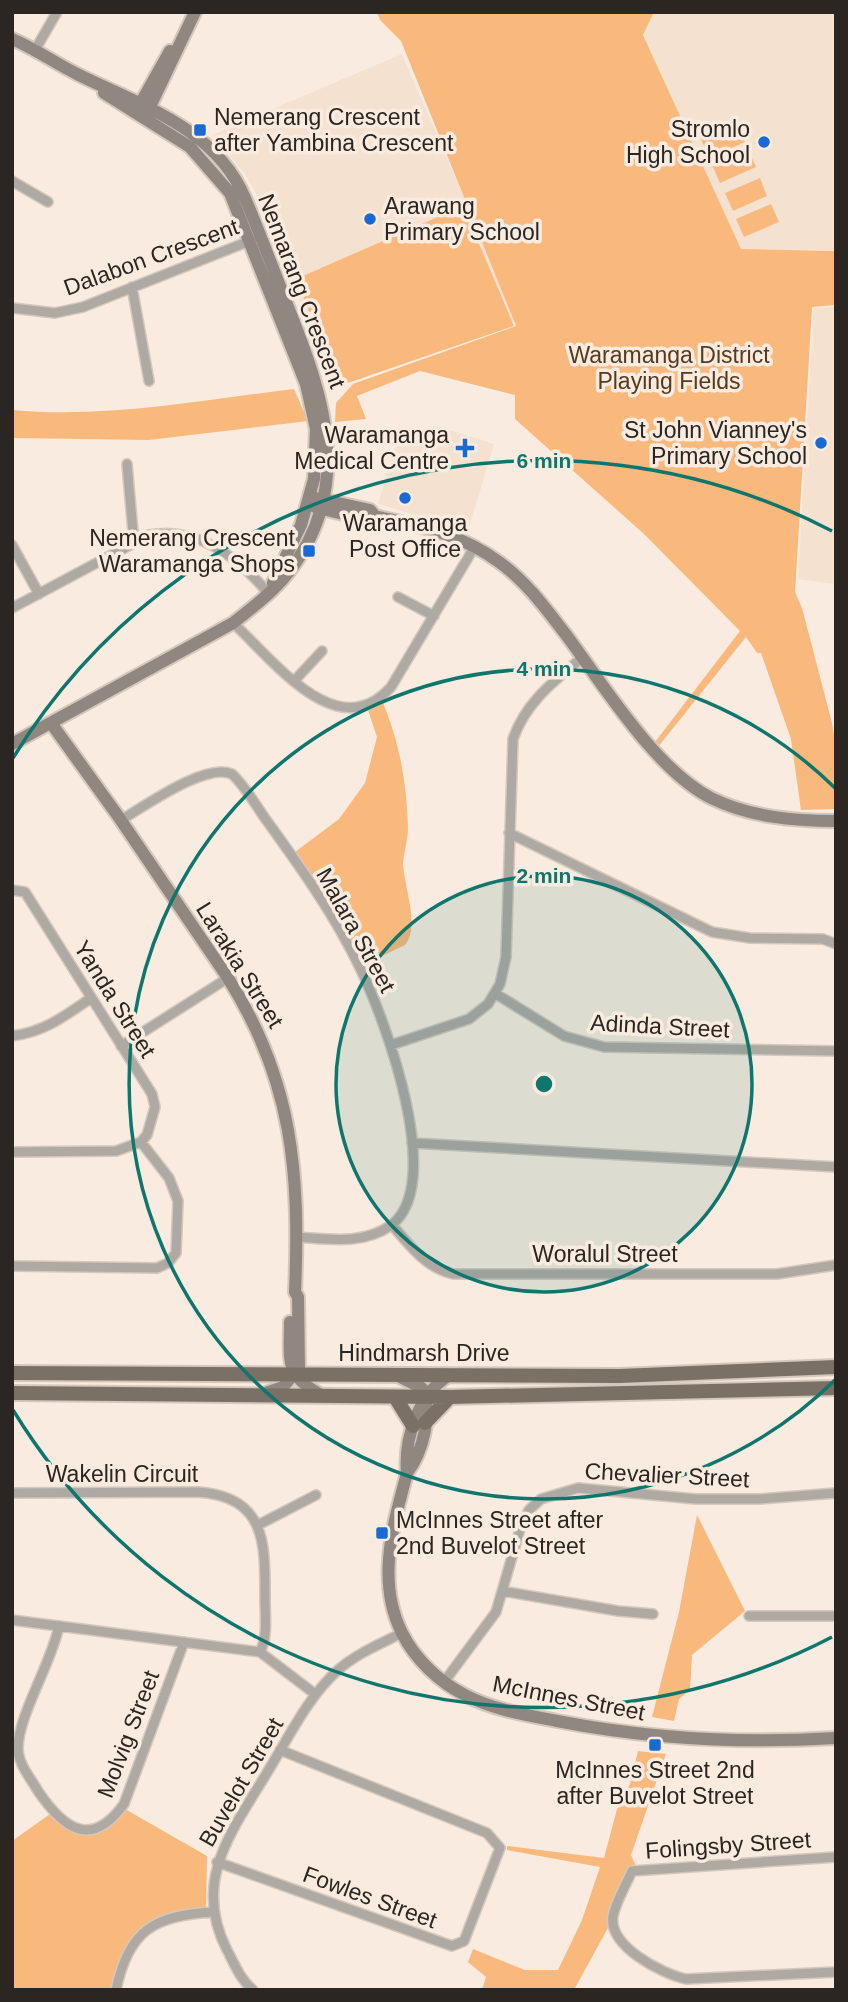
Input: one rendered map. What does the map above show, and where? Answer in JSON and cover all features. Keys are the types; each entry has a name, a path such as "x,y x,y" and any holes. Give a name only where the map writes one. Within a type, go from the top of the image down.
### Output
{"main road":[{"name":"Hindmarsh Drive","path":"12,1373 620,1376 836,1367"},
{"name":"Hindmarsh Drive","path":"12,1393 450,1397 836,1388"},
{"path":"395,1397 419,1425 450,1397"}],"street":[{"path":"35,50 57,12"},
{"path":"143,109 188,12"},
{"path":"143,109 195,12"},
{"name":"Nemarang Crescent","path":"12,39 143,109 187,129 229,170 239,184 256,239 311,383 328,460 308,541 288,573 268,593 233,623 12,744"},
{"path":"12,181 48,202"},
{"name":"Dalabon Crescent","path":"12,308 55,313 83,307 256,239"},
{"path":"132,288 149,381"},
{"path":"127,464 134,543"},
{"path":"316,502 367,520 375,516 452,534 475,546 526,585 652,747 693,787 711,798 757,814 836,821"},
{"path":"12,608 158,533 178,533 199,538 230,558 268,593"},
{"path":"12,545 39,594"},
{"path":"233,623 320,702 336,708 351,708 381,698 391,687 475,546"},
{"path":"398,597 434,616"},
{"path":"295,680 323,651"},
{"path":"391,1045 469,1019 496,994 506,957 513,739 521,716 542,691 583,657"},
{"name":"Larakia Street","path":"55,721 228,978 259,1033 279,1088 290,1136 297,1237 294,1311 299,1368 295,1375"},
{"name":"Malara Street","path":"121,820 196,778 215,771 232,774 320,899 359,967 391,1045 412,1143 411,1194 406,1207 392,1225"},
{"path":"509,833 712,932 750,938 823,939 836,944"},
{"name":"Yanda Street","path":"12,890 25,892 152,1094 155,1107 152,1124 141,1142"},
{"path":"121,1046 228,978"},
{"name":"Adinda Street","path":"496,994 564,1036 604,1047 836,1052"},
{"path":"12,1037 32,1034 50,1027 91,998"},
{"path":"12,1152 116,1151 141,1142 177,1193 177,1248 171,1261 157,1268 12,1266"},
{"path":"412,1143 836,1167"},
{"path":"297,1237 358,1240 392,1225"},
{"name":"Woralul Street","path":"392,1225 435,1268 453,1274 777,1274 836,1265"},
{"path":"259,1396 283,1387 295,1375 299,1381 323,1396"},
{"path":"399,1376 422,1388 426,1397"},
{"name":"McInnes Street","path":"448,1376 437,1383 426,1397 406,1460 407,1473 388,1555 390,1596 402,1633 421,1660 444,1682 463,1695 507,1711 646,1735 765,1742 836,1738"},
{"name":"Chevalier Street","path":"444,1682 486,1628 502,1591 521,1526 529,1510 554,1493 578,1488 696,1499 761,1499 836,1493"},
{"name":"Wakelin Circuit","path":"12,1493 213,1493 237,1502 258,1525"},
{"path":"260,1652 264,1637 265,1575 264,1549 258,1525 316,1495"},
{"path":"502,1591 618,1611 653,1614"},
{"path":"749,1616 836,1616"},
{"path":"12,1620 260,1652 316,1693"},
{"name":"Molvig Street","path":"59,1626 20,1736 19,1758 54,1815 64,1823 83,1829 107,1823 124,1804 184,1643"},
{"name":"Buvelot Street","path":"253,1990 243,1982 222,1941 213,1912 217,1862 280,1750 316,1693 339,1669 402,1633"},
{"name":"Fowles Street","path":"217,1862 452,1946 464,1941 492,1874 500,1848 497,1841 487,1833 280,1750"},
{"name":"Folingsby Street","path":"836,1857 632,1871 612,1917 617,1936 665,1974 686,1979 836,1972"},
{"path":"116,1990 121,1965 132,1943 159,1922 187,1913 213,1912"}],"shaded area":[{"name":"Stromlo High School","path":"654,12 836,12 836,250 741,250 643,35"},
{"name":"Arawang Primary School","path":"402,54 517,320 356,378 348,377 322,358 261,202 245,174 212,135"},
{"name":"St John Vianney's Primary School","path":"836,307 836,584 798,579 814,308"},
{"path":"401,429 441,442 446,429 494,444 468,531 378,504"}],"green space":[{"name":"Waramanga District Playing Fields","path":"377,12 654,12 643,35 741,249 836,251 836,305 812,307 795,592 802,608 832,723 836,749 836,809 801,810 791,739 761,653 757,653 746,637 658,747 655,742 740,631 644,534 515,419 515,395 420,371 357,396 366,419 335,422 336,403 353,384 516,326 401,41 380,20"},
{"path":"737,124 745,142 709,158 701,139"},
{"path":"748,149 756,167 720,183 712,165"},
{"path":"760,178 767,196 733,211 725,193"},
{"path":"771,204 779,222 744,237 736,219"},
{"path":"463,206 514,326 339,386 296,279"},
{"path":"294,389 308,421 149,440 12,438 12,410 118,410"},
{"path":"381,698 393,730 404,778 408,829 403,866 411,928 405,945 359,967 291,855 339,819 365,783 377,737 366,704"},
{"path":"697,1515 745,1611 692,1655 690,1690 679,1699 674,1721 652,1717 679,1612"},
{"path":"638,1751 666,1754 631,1855 636,1866 629,1870 611,1910 609,1926 574,1990 482,1990 486,1977 468,1962 473,1949 525,1970 558,1970 582,1920 600,1867 507,1850 507,1846 604,1858 617,1809 630,1784"},
{"path":"125,1809 207,1856 206,1909 170,1916 143,1932 125,1956 113,1990 12,1990 12,1841 53,1812 63,1826 106,1830"}],"place":[{"name":"Nemerang Crescent after Yambina Crescent","path":"200,130"},
{"name":"Stromlo High School","path":"764,142"},
{"name":"Arawang Primary School","path":"370,219"},
{"name":"St John Vianney's Primary School","path":"821,443"},
{"name":"Waramanga Medical Centre","path":"465,448"},
{"name":"Waramanga Post Office","path":"405,498"},
{"name":"Nemerang Crescent Waramanga Shops","path":"309,551"},
{"name":"McInnes Street after 2nd Buvelot Street","path":"382,1533"},
{"name":"McInnes Street 2nd after Buvelot Street","path":"655,1745"}]}
